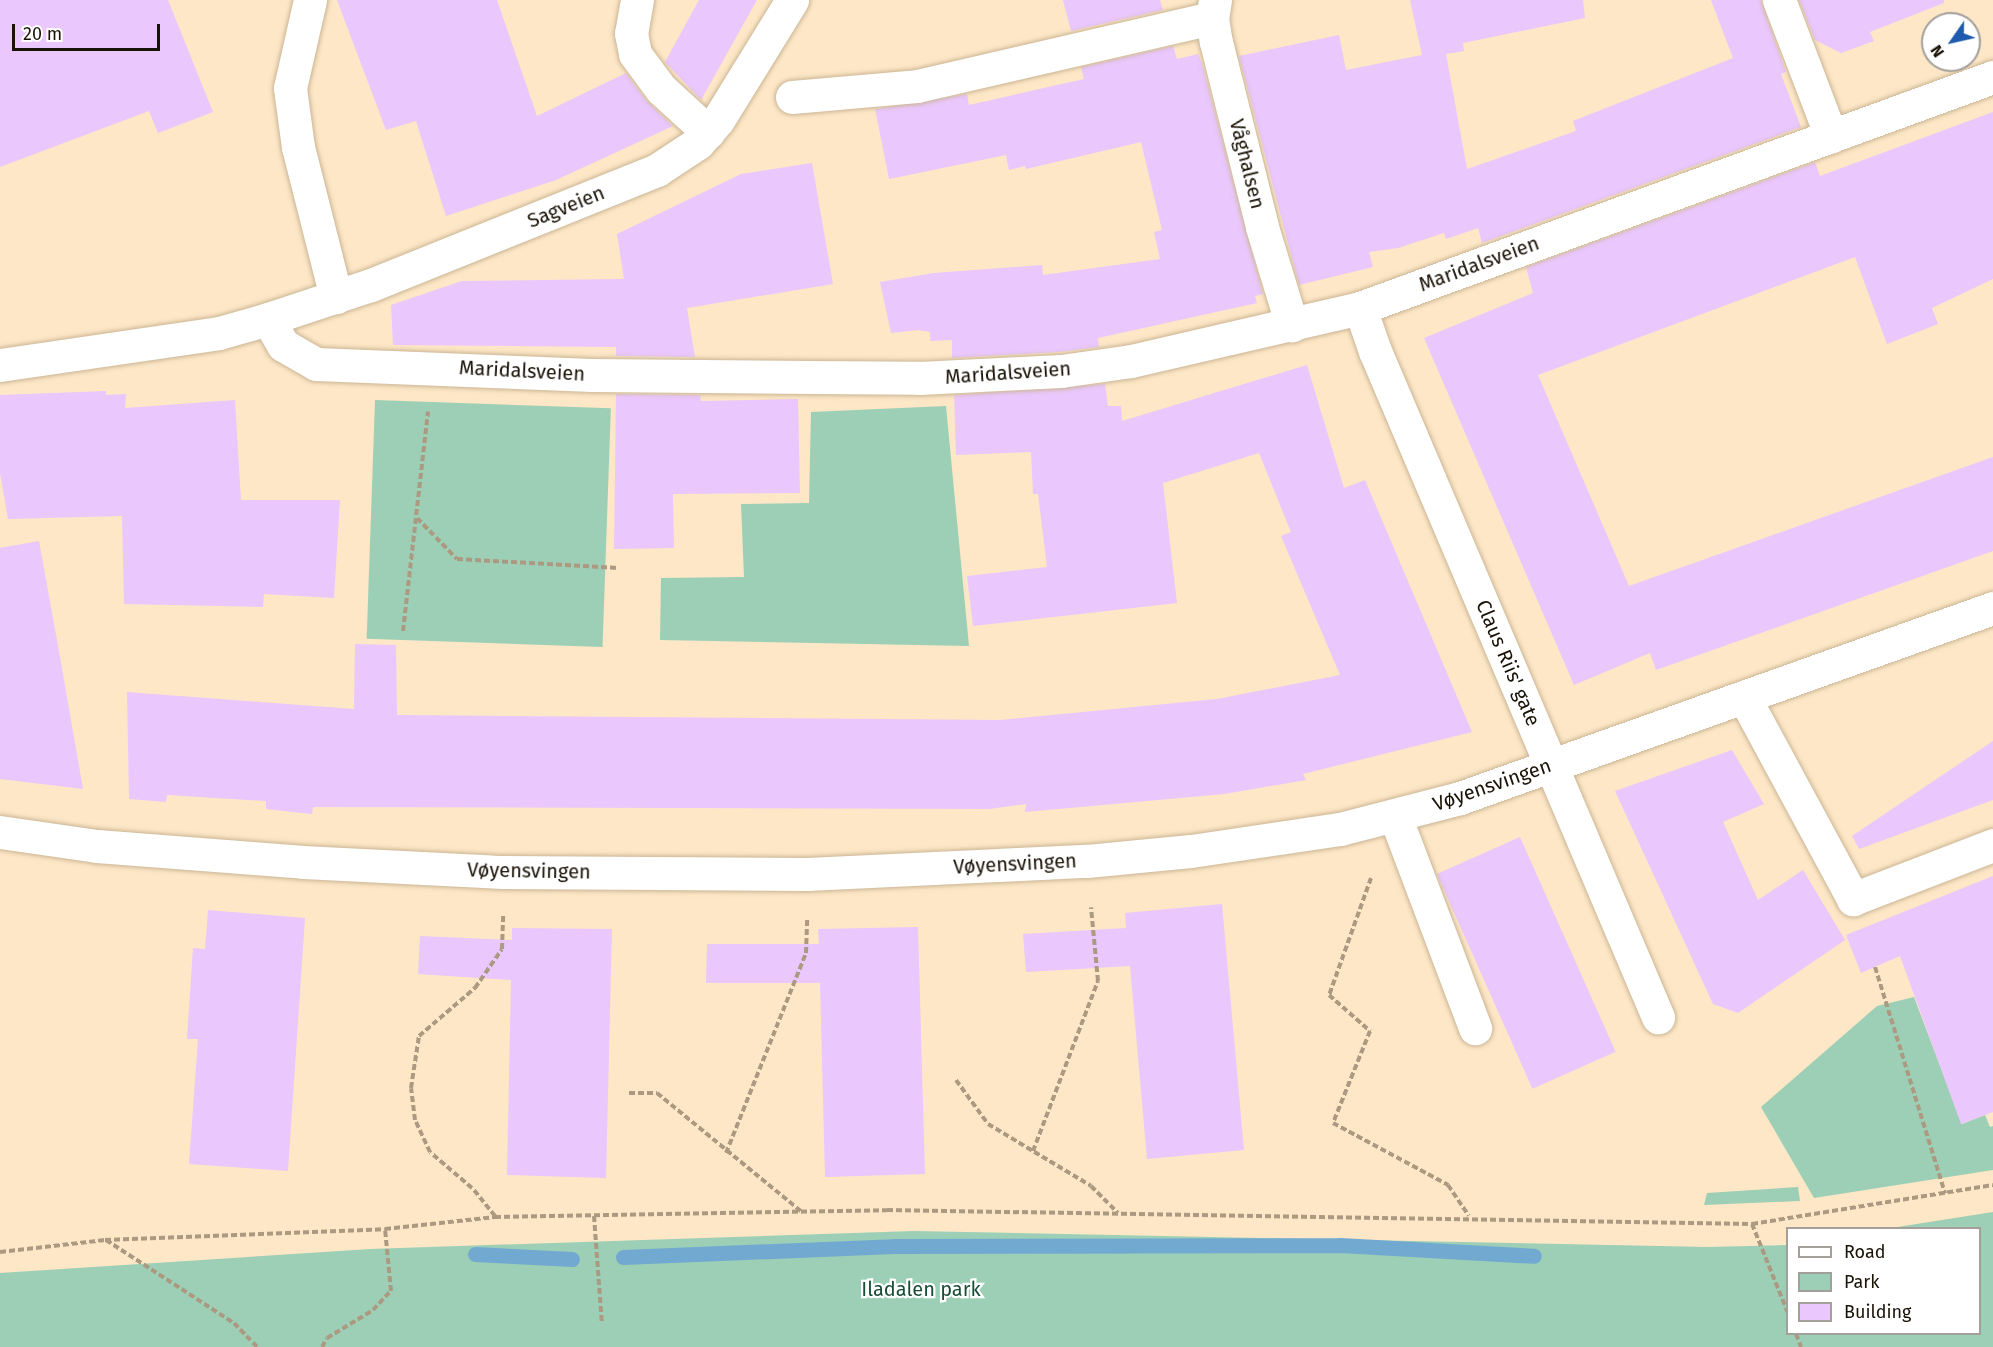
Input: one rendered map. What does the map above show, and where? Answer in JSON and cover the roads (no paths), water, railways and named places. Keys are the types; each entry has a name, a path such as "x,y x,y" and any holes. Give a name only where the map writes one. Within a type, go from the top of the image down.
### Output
{"street":[{"path":"310,0 290,88 298,147 336,297"},
{"path":"637,0 632,33 635,54 661,89 708,132"},
{"name":"Sagveien","path":"268,319 336,297 648,174 679,157 708,132 736,93 792,0"},
{"path":"1779,0 1831,136"},
{"path":"792,97 917,86 1213,9"},
{"name":"Våghalsen","path":"1213,9 1262,227 1292,326"},
{"name":"Maridalsveien","path":"268,319 283,345 316,364 592,375 996,376 1131,361 1292,326 1360,308 1993,77"},
{"name":"Claus Riis' gate","path":"1360,308 1374,351 1658,1017"},
{"path":"0,365 219,333 268,319"},
{"name":"Vøyensvingen","path":"0,832 97,846 291,861 504,872 807,874 1087,861 1191,850 1340,829 1395,816 1551,766 1993,608"},
{"path":"1744,697 1853,899 1993,845"},
{"path":"1395,816 1475,1028"}],"waterway":[{"path":"623,1257 894,1246 1340,1245 1534,1256"},
{"path":"475,1254 572,1259"}],"park label":[{"name":"Iladalen park","path":"921,1289"}]}
